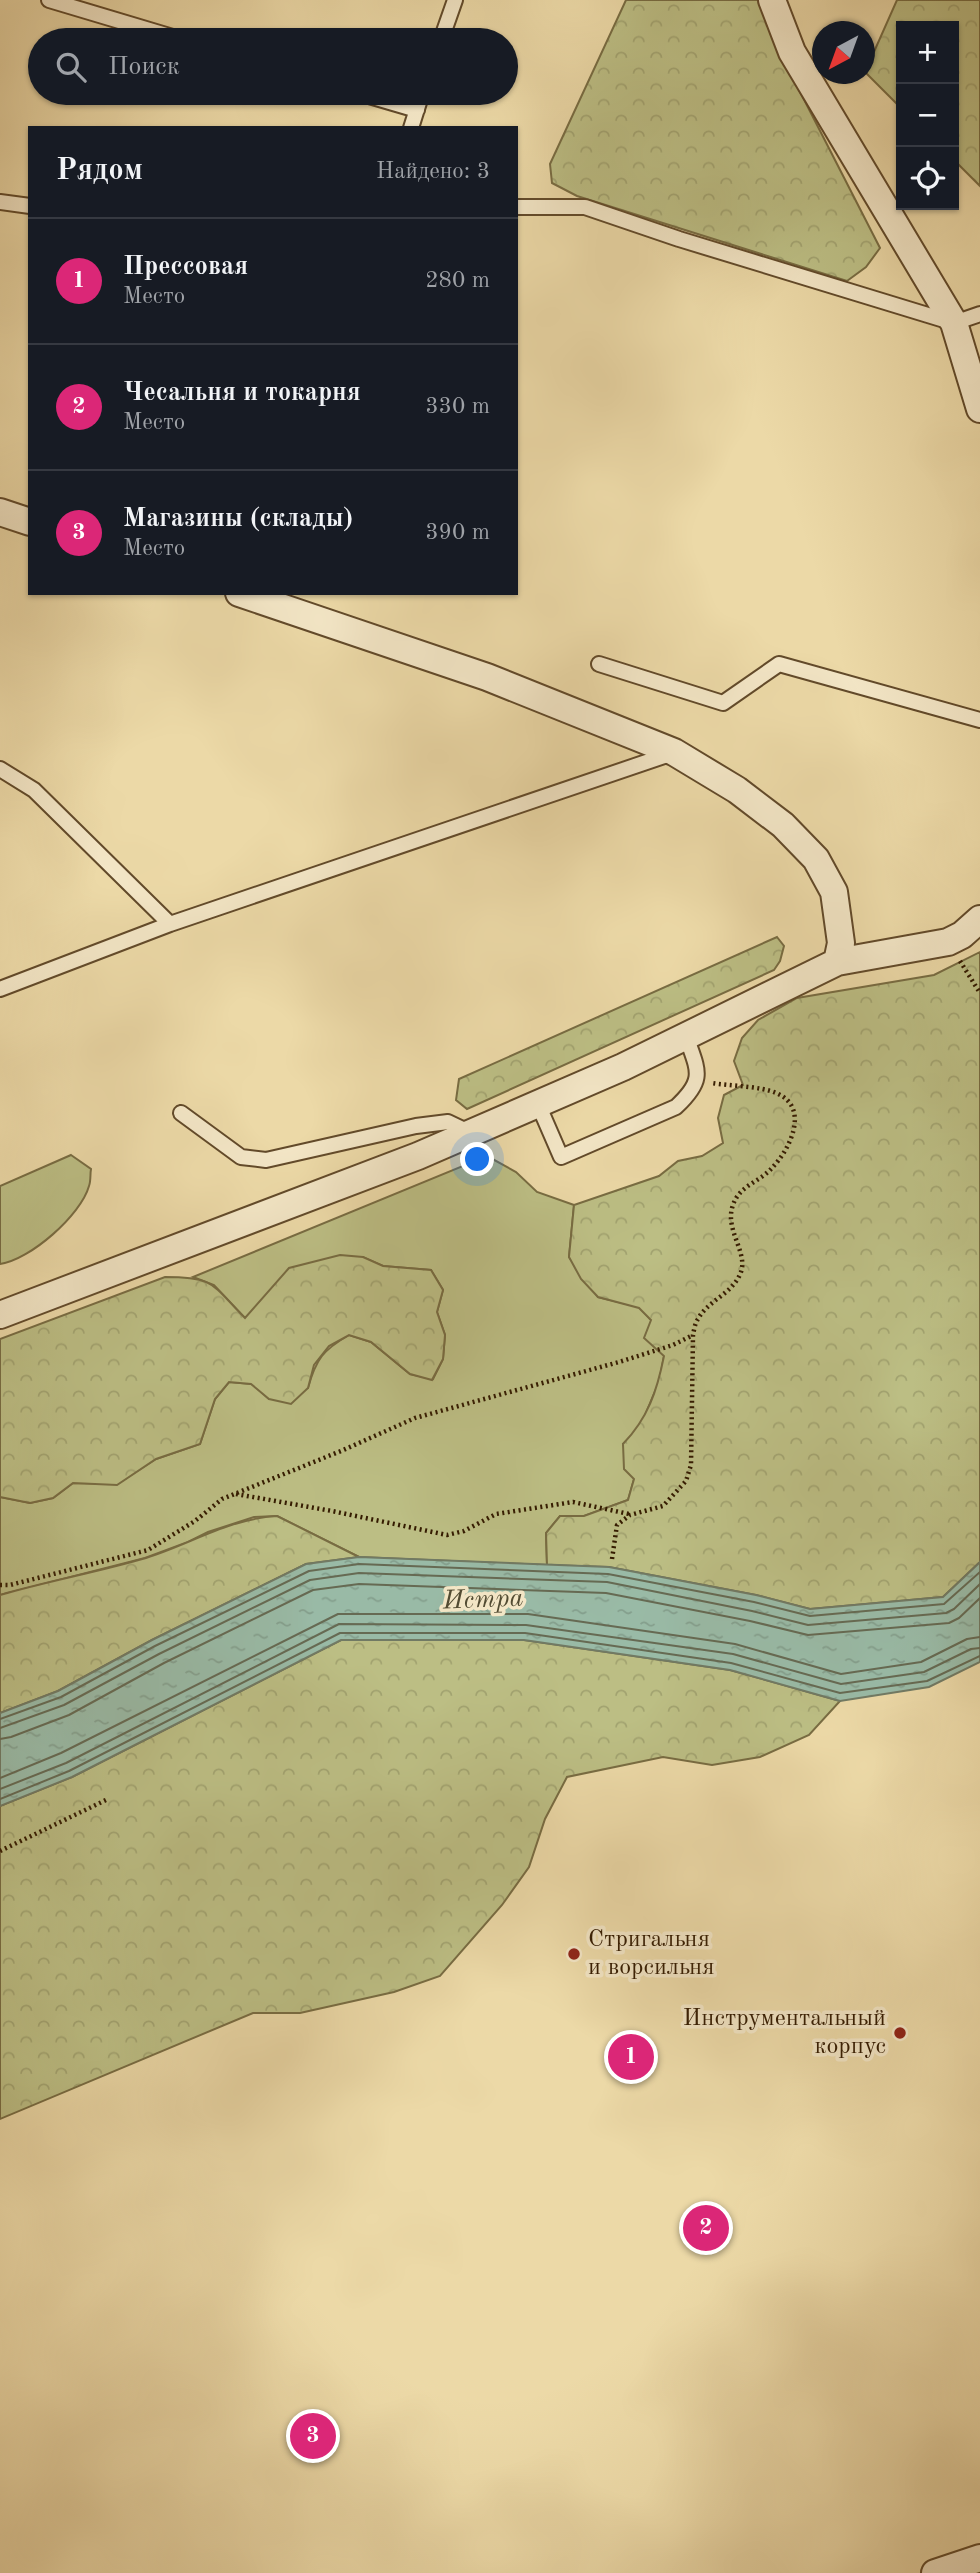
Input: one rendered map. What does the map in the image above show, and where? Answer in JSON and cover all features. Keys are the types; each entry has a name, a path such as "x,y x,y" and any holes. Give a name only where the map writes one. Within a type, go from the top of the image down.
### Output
{"street":[{"path":"772,0 792,52 954,323 980,409"},
{"path":"0,512 28,521"},
{"path":"245,595 487,677 674,752 737,790 783,825 816,859 834,892 841,943 837,962"},
{"path":"0,1315 418,1156 623,1067 837,962 948,942 962,935 980,919"},
{"path":"935,2573 980,2558"}],"lane":[{"path":"49,0 143,28"},
{"path":"445,28 455,0"},
{"path":"399,105 416,110"},
{"path":"412,126 418,105"},
{"path":"0,202 28,206"},
{"path":"518,207 585,207 954,323 980,314"},
{"path":"599,664 723,704 779,664 980,720"},
{"path":"0,989 170,924 674,752"},
{"path":"0,769 34,790 170,924"},
{"path":"538,1104 561,1157 676,1107 698,1081 697,1068 686,1036"},
{"path":"181,1113 241,1157 266,1160 416,1126 448,1122 471,1133"}],"path":[{"path":"948,942 980,993"},
{"path":"611,1559 617,1525 630,1515 663,1506 686,1481 691,1465 693,1335 698,1319 734,1285 742,1270 741,1253 730,1220 733,1204 742,1190 770,1171 786,1151 793,1136 796,1118 790,1102 776,1093 698,1081"},
{"path":"0,1585 10,1585 148,1550 195,1521 222,1499 415,1418 619,1363 673,1345 693,1335"},
{"path":"235,1494 447,1535 464,1531 496,1514 573,1502 630,1515"},
{"path":"0,1851 108,1799"}],"green space":[{"path":"626,0 760,0 793,78 880,248 866,267 847,281 577,196 552,183 550,164"},
{"path":"897,0 980,0 980,186 959,165 959,21 896,21 896,103 875,82 875,50"},
{"path":"777,937 784,946 774,970 467,1109 456,1100 459,1079"},
{"path":"980,952 980,1562 943,1597 810,1609 756,1595 609,1567 547,1565 546,1533 560,1516 584,1516 628,1500 634,1479 624,1469 623,1444 639,1424 650,1403 664,1356 644,1338 651,1320 639,1308 598,1297 581,1279 569,1257 574,1205 659,1176 678,1161 702,1156 723,1143 718,1118 724,1095 743,1085 734,1061 742,1038 758,1020 797,998 934,975"},
{"path":"71,1155 91,1169 90,1184 84,1198 65,1222 39,1245 12,1261 0,1264 0,1186"},
{"path":"487,1156 516,1172 537,1192 574,1205 569,1257 598,1297 639,1307 651,1320 664,1356 659,1382 640,1427 623,1444 634,1479 628,1500 584,1516 560,1516 546,1533 547,1565 359,1557 277,1516 254,1517 208,1532 145,1558 0,1595 0,1497 30,1503 53,1498 73,1483 117,1484 156,1459 200,1444 215,1399 229,1382 252,1384 269,1399 308,1388 322,1356 349,1335 371,1342 410,1374 433,1379 443,1359 445,1335 437,1312 443,1290 431,1270 383,1266 363,1257 245,1318 214,1285 193,1277"},
{"path":"340,1255 363,1257 383,1266 431,1270 443,1290 437,1312 445,1335 443,1359 432,1380 410,1374 371,1342 349,1335 329,1346 314,1365 308,1388 291,1404 269,1399 251,1384 229,1382 215,1399 200,1444 156,1459 117,1485 73,1483 53,1498 30,1503 0,1497 0,1339 165,1277 194,1279 212,1285 245,1318 289,1268"},
{"path":"277,1516 359,1557 306,1564 152,1640 58,1691 0,1713 0,1595 146,1558 226,1527"},
{"path":"341,1640 524,1640 730,1670 840,1701 809,1735 760,1757 712,1765 663,1757 567,1777 545,1819 529,1867 502,1905 440,1976 394,1992 300,2013 253,2013 0,2119 0,1806 72,1777"}],"water":[{"name":"Истра","path":"359,1557 609,1567 756,1595 810,1609 943,1597 980,1562 980,1662 929,1687 840,1701 730,1670 524,1640 341,1640 72,1777 0,1806 0,1713 58,1691 152,1640 306,1564"}],"place":[{"name":"Стригальня и ворсильня","path":"574,1954"},
{"name":"Инструментальный корпус","path":"900,2033"},
{"name":"Прессовая","path":"631,2057"},
{"name":"Чесальня и токарня","path":"706,2228"},
{"name":"Магазины (склады)","path":"313,2436"}]}
